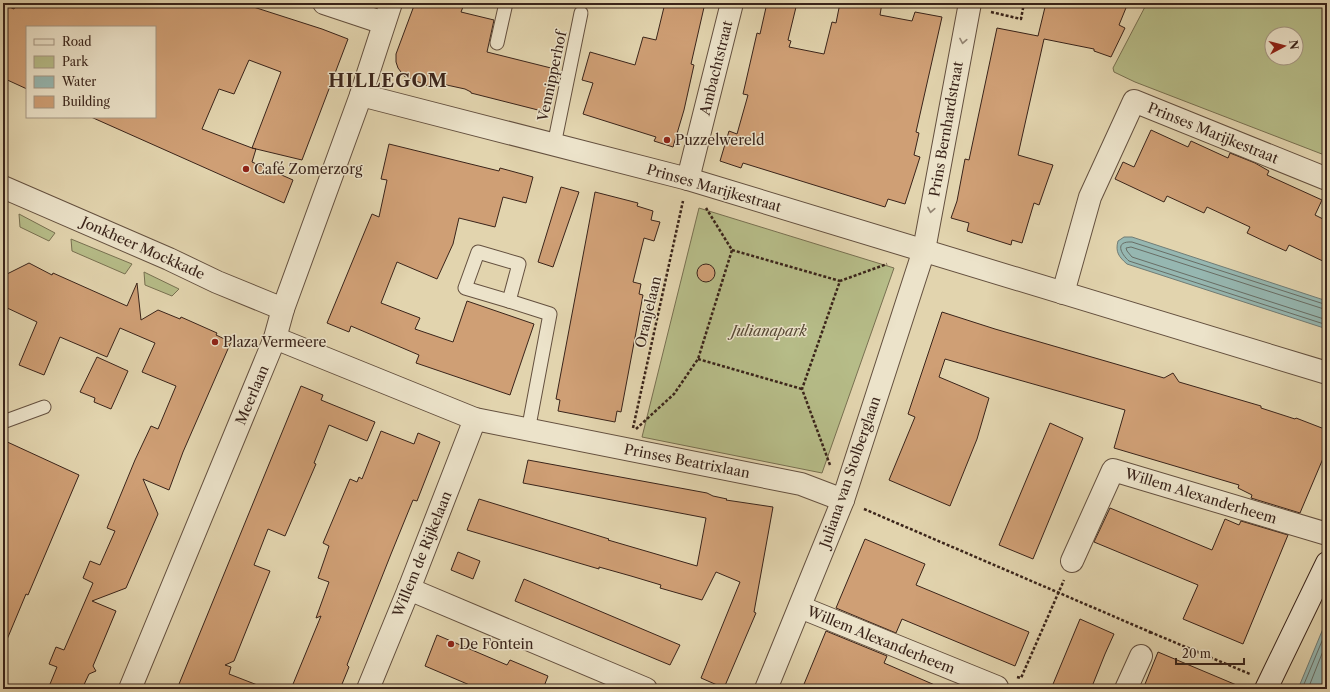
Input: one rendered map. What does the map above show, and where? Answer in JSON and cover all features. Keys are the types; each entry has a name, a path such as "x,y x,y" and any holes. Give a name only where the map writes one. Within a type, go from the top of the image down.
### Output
{"street":[{"path":"324,3 387,13"},
{"name":"Ambachtstraat","path":"688,179 732,3"},
{"name":"Prins Bernhardstraat","path":"924,250 969,5"},
{"name":"Meerlaan","path":"130,689 275,338 283,309 361,95 387,13"},
{"name":"Prinses Marijkestraat","path":"361,95 688,179 1327,373"},
{"name":"Prinses Marijkestraat","path":"1063,293 1090,197 1134,101 1327,179"},
{"name":"Jonkheer Mockkade","path":"3,187 162,256 217,282 283,309"},
{"name":"Juliana van Stolberglaan","path":"766,689 843,500 924,250"},
{"name":"Prinses Beatrixlaan","path":"275,338 475,419 528,431 801,484 843,500"},
{"name":"Willem de Rijkelaan","path":"368,689 475,419"},
{"name":"Willem Alexanderheem","path":"1072,561 1113,470 1327,534"},
{"path":"1267,685 1327,563"},
{"path":"409,588 646,689"},
{"name":"Willem Alexanderheem","path":"800,607 997,688"},
{"path":"1126,689 1141,656"}],"lane":[{"path":"497,43 506,3"},
{"name":"Vennipperhof","path":"554,145 581,13"},
{"path":"509,301 519,264 478,252 465,288 550,314 528,431"},
{"path":"3,422 44,407"}],"path":[{"path":"969,5 1021,19 1024,3"},
{"path":"688,179 732,250 840,281 889,263"},
{"name":"Oranjelaan","path":"688,179 632,433 674,394 698,359"},
{"path":"732,250 698,359 802,389"},
{"path":"840,281 802,389 843,500 1150,632 1267,685"},
{"path":"997,688 1003,670 1021,678 1072,561"},
{"path":"1141,656 1150,632"}],"green space":[{"path":"1147,3 1327,3 1327,156 1135,82 1114,72 1113,68"},
{"name":"Julianapark","path":"699,208 894,268 822,473 642,437"},
{"path":"19,214 55,233 49,241 20,227"},
{"path":"71,239 132,264 125,274 72,251"},
{"path":"144,272 179,289 172,296 145,285"}],"water":[{"path":"1124,237 1132,237 1327,301 1327,329 1127,264 1120,257 1117,251 1118,241"},
{"path":"1327,619 1327,689 1298,689"}],"building":[{"path":"16,3 241,3 348,39 302,160 252,148 256,149 252,162 293,180 284,203 93,118 156,118 156,26 26,26 26,89 3,78 3,4 14,9","holes":["249,60 281,72 252,148 202,129 219,89 234,94"]},
{"path":"415,3 452,3 463,7 461,12 494,20 487,52 559,70 549,111 543,109 542,111 471,93 465,89 433,82 431,87 404,76 398,68 396,54"},
{"path":"665,3 705,3 691,64 694,65 684,110 673,147 654,141 656,137 583,114 593,83 582,80 590,52 635,65 643,37 656,40"},
{"path":"767,3 797,3 788,40 791,41 789,47 824,54 832,22 836,23 840,3 882,3 880,15 912,21 915,12 942,17 916,132 919,133 914,155 920,157 905,204 888,199 885,207 743,163 741,168 720,161 729,131 737,134 748,95 743,94 757,33 760,34"},
{"path":"1046,3 1128,3 1119,25 1125,28 1111,57 1094,51 1094,49 1044,39 1018,155 1053,165 1039,205 1034,203 1022,243 1012,240 1011,245 967,231 969,223 951,218 957,201 965,159 969,160 997,28 1038,36"},
{"path":"1151,130 1188,147 1191,141 1228,158 1230,153 1255,163 1269,171 1267,175 1322,200 1315,215 1327,221 1327,263 1289,245 1286,251 1266,242 1247,233 1250,227 1207,207 1204,213 1167,196 1164,202 1115,179 1123,162 1134,167"},
{"path":"389,144 499,171 500,168 533,177 526,203 503,197 495,227 459,218 453,244 437,279 397,262 381,303 420,318 415,329 453,342 467,301 534,324 510,395 416,363 419,355 351,326 349,332 327,323 372,214 379,217 387,180 381,179"},
{"path":"561,187 579,192 553,267 538,262"},
{"path":"595,192 638,203 637,206 653,211 651,220 660,222 654,241 644,238 633,282 641,284 639,294 643,295 621,412 617,411 615,422 558,411 560,400 556,399"},
{"path":"29,263 52,275 53,273 127,306 137,283 141,320 158,310 180,319 181,317 217,333 216,335 231,342 183,452 169,490 143,479 158,514 126,588 92,601 116,611 93,666 96,671 89,674 82,689 48,689 57,667 49,664 56,647 64,650 93,583 83,578 90,561 100,565 115,531 107,528 135,460 151,426 158,429 176,386 142,372 155,343 120,328 107,357 60,337 44,375 19,365 37,322 3,306 3,276"},
{"path":"706,264 712,267 715,273 712,279 706,282 700,279 697,273 700,267"},
{"path":"942,312 1164,378 1173,373 1179,382 1261,406 1261,408 1295,419 1296,418 1327,430 1327,449 1300,513 1251,498 1252,495 1238,488 1239,485 1114,448 1125,410 945,359 939,377 989,398 977,439 950,506 889,480 915,417 908,414"},
{"path":"97,357 128,371 111,409 94,402 95,398 80,392"},
{"path":"301,386 323,395 321,400 375,422 367,441 329,425 314,463 316,464 285,536 268,529 254,565 270,571 234,661 225,665 231,667 229,674 265,688 177,689"},
{"path":"1050,423 1083,438 1033,559 999,545"},
{"path":"381,431 414,444 418,433 440,442 417,501 413,500 391,554 347,665 349,667 340,689 291,689 321,616 316,618 329,582 318,578 329,546 323,543 350,479 357,482 359,477 362,479"},
{"path":"3,440 79,475 28,595 26,594 3,649"},
{"path":"528,460 707,493 727,499 726,500 773,507 754,612 756,613 724,688 701,678 740,582 716,572 702,600 660,588 661,585 631,576 599,567 599,569 467,530 479,499 609,539 608,540 697,566 706,518 523,483"},
{"path":"1110,508 1212,550 1225,519 1239,525 1241,521 1288,535 1243,644 1183,619 1198,585 1094,542"},
{"path":"865,539 925,564 916,585 1029,632 1015,666 902,619 896,633 836,608"},
{"path":"458,552 480,561 473,579 451,570"},
{"path":"524,579 680,645 670,665 515,601"},
{"path":"1080,619 1114,634 1091,689 1051,689"},
{"path":"826,631 887,656 884,663 944,689 802,689"},
{"path":"437,635 507,665 510,660 548,676 543,689 479,689 425,666"},
{"path":"1158,652 1246,689 1143,689"}],"place":[{"name":"Puzzelwereld","path":"667,140"},
{"name":"Café Zomerzorg","path":"246,169"},
{"name":"Plaza Vermeere","path":"215,342"},
{"name":"De Fontein","path":"451,644"}],"district":[{"name":"HILLEGOM","path":"388,81"}]}
